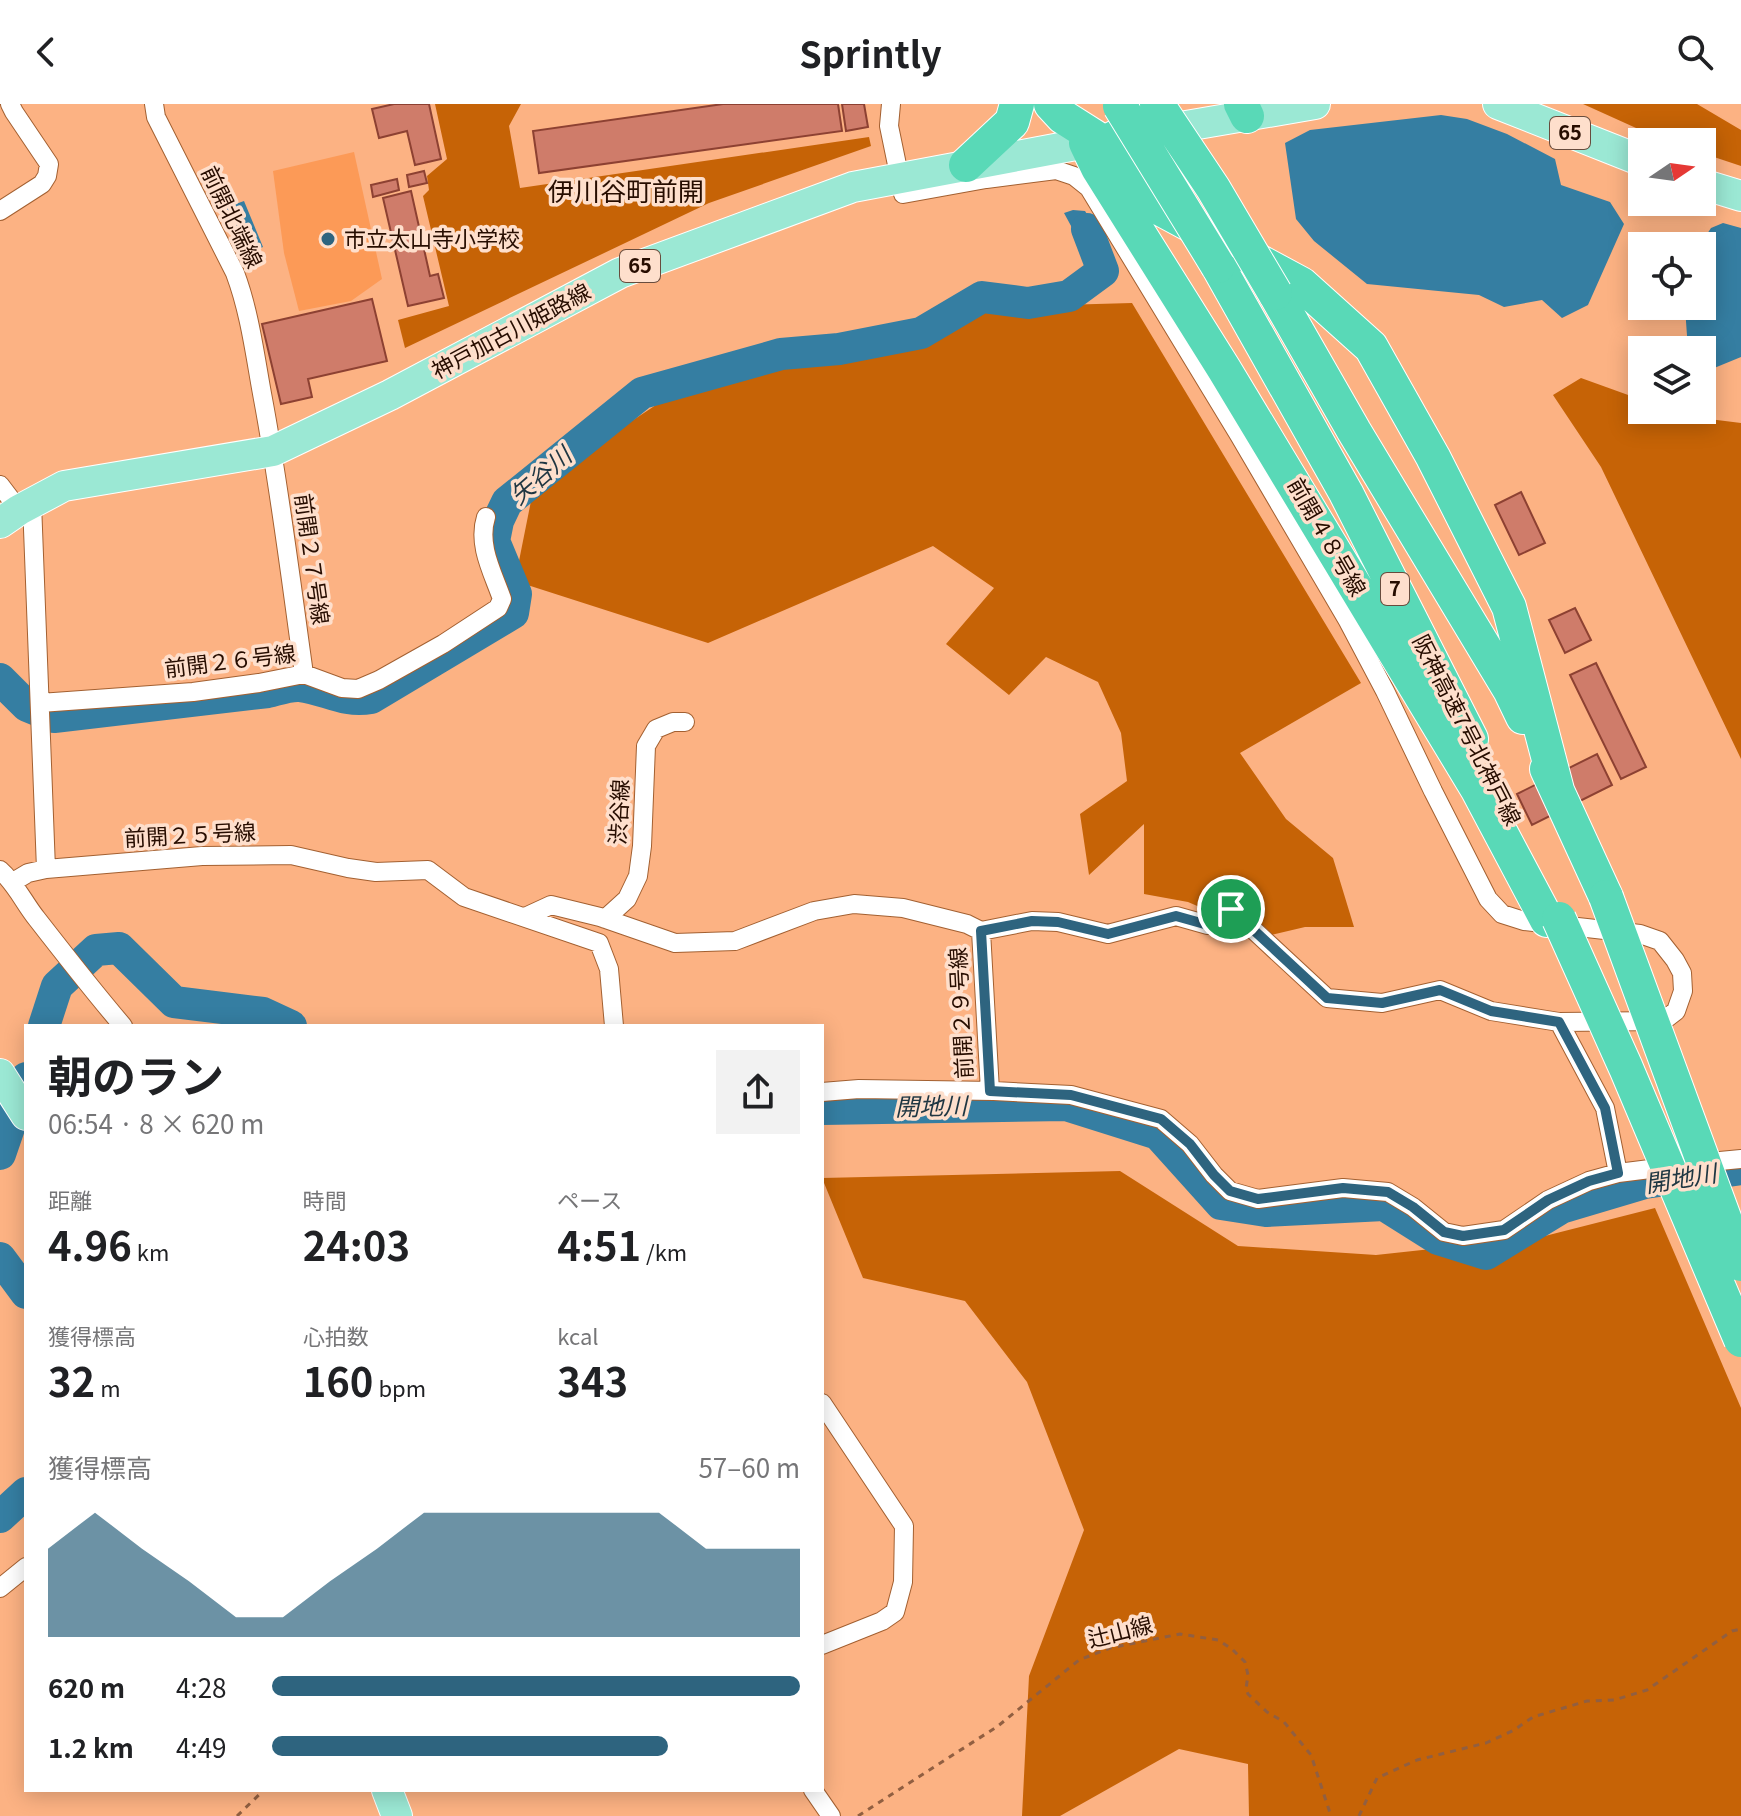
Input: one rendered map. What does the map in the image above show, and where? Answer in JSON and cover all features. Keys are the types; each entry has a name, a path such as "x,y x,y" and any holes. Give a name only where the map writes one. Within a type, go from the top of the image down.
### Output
{"highway":[{"path":"966,165 1012,122 1017,104"},
{"path":"1051,104 1063,117 1108,126"},
{"name":"7","path":"1157,104 1213,188 1510,690 1606,897 1741,1264"},
{"path":"1167,104 1213,188"},
{"path":"1108,126 1118,159 1150,203 1301,284 1371,347 1433,457 1509,607 1557,790"},
{"path":"1108,126 1098,168 1224,369 1553,919 1626,1068 1741,1340"},
{"name":"阪神高速7号北神戸線","path":"1108,126 1218,266 1346,493 1541,877 1553,919"}],"main road":[{"name":"神戸加古川姫路線","path":"17,512 64,486 273,451 390,395 620,273 853,187 966,165 1108,126 1315,104"},
{"name":"65","path":"1498,104 1628,155"},
{"path":"1716,188 1741,196"},
{"path":"388,1792 397,1816"}],"street":[{"path":"0,211 42,184 49,164 10,104"},
{"name":"前開北端線","path":"154,104 156,117 242,291 273,451"},
{"path":"891,104 889,126 899,178"},
{"name":"前開４８号線","path":"899,178 903,194 1056,170 1074,176 1089,188 1348,621 1488,899 1502,914 1524,921 1640,934 1660,941 1682,973 1683,991 1676,1011 1663,1021 1559,1022"},
{"name":"前開２７号線","path":"273,451 304,674"},
{"path":"0,485 17,512 40,709 46,869"},
{"name":"前開２６号線","path":"40,709 193,692 304,674 342,688 358,689 379,680 498,608 502,599 485,551 482,529 486,517"},
{"name":"渋谷線","path":"605,919 627,899 638,876 646,746 656,729 673,722 685,722"},
{"name":"前開２５号線","path":"6,876 46,869 202,856 291,855 376,872 428,870 464,897 599,943 609,969 614,1024"},
{"path":"6,876 121,1024"},
{"path":"525,917 551,905 605,919 675,943 735,941 814,911 854,904 903,908 967,924 981,931 1032,921 1058,922 1108,934 1176,916 1208,925 1231,909 1327,998 1382,1003 1440,990 1491,1011 1559,1022 1605,1108 1618,1173"},
{"name":"前開２９号線","path":"981,931 990,1091"},
{"path":"824,1092 859,1089 1071,1095 1161,1119 1190,1144 1230,1191 1258,1199 1343,1188 1388,1192 1444,1232 1463,1236 1504,1230 1548,1200 1589,1181 1618,1173 1741,1159"},
{"path":"824,1406 904,1526 903,1582 895,1612 882,1621 824,1644"},
{"path":"0,1588 24,1569"},
{"path":"814,1792 831,1816"}],"path":[{"path":"1359,1816 1377,1778 1417,1760 1486,1743 1533,1717 1587,1701 1614,1700 1647,1690 1732,1631 1741,1629"},
{"name":"辻山線","path":"858,1816 998,1726 1079,1660 1110,1648 1180,1634 1218,1640 1245,1662 1248,1694 1267,1712 1284,1722 1311,1755 1331,1816"},
{"path":"237,1816 262,1792"}],"shaded area":[{"path":"435,104 521,104 509,126 520,188 869,137 871,146 709,203 405,348 398,320 449,306 423,196 429,190 427,176 447,159"},
{"path":"1583,104 1697,104 1741,130 1741,166 1716,158 1716,128 1636,128"},
{"path":"354,152 382,279 351,301 299,311 284,253 273,171"},
{"path":"1132,303 1361,683 1240,753 1286,819 1333,858 1354,927 1305,927 1267,936 1188,902 1144,894 1144,824 1089,875 1080,814 1127,781 1121,733 1098,682 1046,657 1009,695 946,644 994,588 933,546 708,643 515,581 534,486 683,387 831,346 991,307"},
{"path":"1581,378 1628,395 1628,424 1716,424 1716,420 1741,423 1741,759 1601,467 1553,395"},
{"path":"1120,1171 1238,1246 1376,1255 1541,1237 1655,1208 1741,1408 1741,1816 1249,1816 1248,1764 1179,1749 1060,1816 1022,1816 1029,1676 1084,1530 1027,1382 965,1301 863,1278 824,1178"}],"water":[{"path":"1441,115 1467,119 1507,134 1555,159 1561,185 1610,202 1624,224 1588,305 1562,318 1542,300 1504,307 1479,295 1367,284 1314,241 1296,219 1285,143 1310,130"},
{"path":"244,201 263,247 241,256 222,209"},
{"path":"1085,211 1107,246 1095,270 1064,213"},
{"path":"1723,223 1741,228 1741,357 1716,367 1716,336 1687,336 1686,320 1716,320 1716,232 1708,232"}],"building":[{"path":"394,104 429,104 441,159 415,165 407,131 379,138 372,109"},
{"path":"723,104 838,104 842,131 539,173 533,131"},
{"path":"842,104 864,104 868,127 846,131"},
{"path":"424,171 427,183 409,187 407,175"},
{"path":"397,179 399,190 373,197 371,185"},
{"path":"411,191 430,276 438,274 444,298 408,306 383,198"},
{"path":"372,299 387,361 308,379 312,397 281,404 262,324"},
{"path":"1521,492 1545,543 1519,555 1495,505"},
{"path":"1575,608 1591,640 1565,653 1549,620"},
{"path":"1596,663 1646,767 1621,779 1570,675"},
{"path":"1597,754 1612,785 1532,825 1517,794"}],"waterway":[{"name":"矢谷川","path":"0,679 27,706 54,717 296,686 352,699 371,698 513,613 516,594 494,541 498,521 507,502 642,393 781,354 839,349 921,333 982,297 1028,303 1069,296 1103,271 1087,229"},
{"name":"開地川","path":"45,1024 57,986 96,950 119,948 174,1002 263,1013 287,1024"},
{"name":"開地川","path":"0,1154 24,1084"},
{"name":"開地川","path":"824,1109 1066,1105 1158,1134 1221,1204 1266,1211 1384,1205 1438,1239 1486,1254 1561,1208 1645,1183 1741,1169"},
{"path":"0,1258 24,1290"},
{"path":"0,1517 24,1495"}],"place":[{"name":"市立太山寺小学校","path":"328,239"}],"district":[{"name":"伊川谷町前開","path":"626,192"}],"route":[{"path":"1231,909 1327,998 1382,1003 1440,990 1491,1011 1559,1022 1605,1108 1618,1173 1589,1181 1548,1200 1504,1230 1463,1236 1444,1232 1388,1192 1343,1188 1258,1199 1230,1191 1190,1144 1161,1119 1071,1095 990,1091 981,931 1032,921 1058,922 1108,934 1176,916 1208,925 1231,909"}]}
